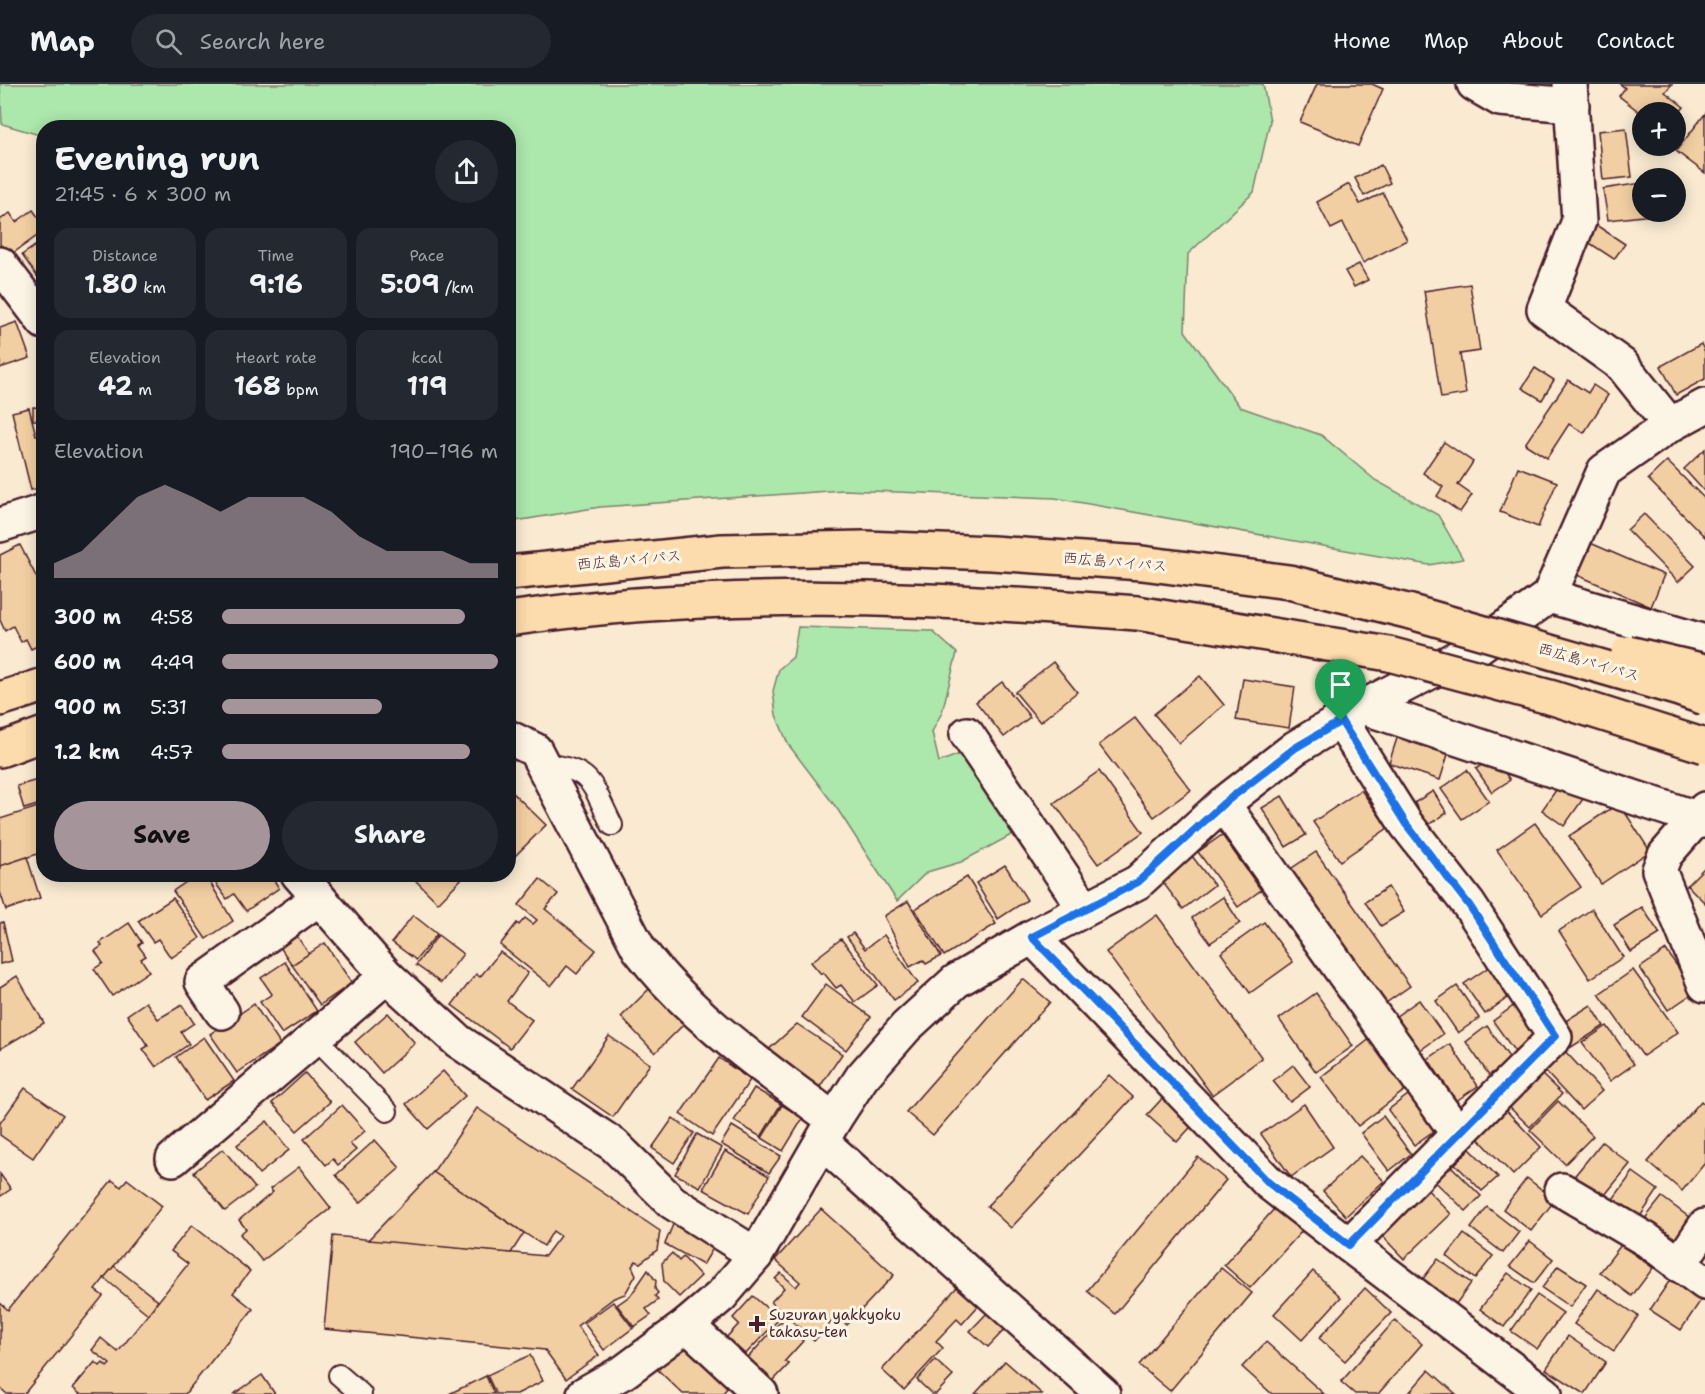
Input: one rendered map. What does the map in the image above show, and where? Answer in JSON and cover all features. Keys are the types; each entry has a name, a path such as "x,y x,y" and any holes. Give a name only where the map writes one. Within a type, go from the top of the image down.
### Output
{"highway":[{"name":"西広島バイパス","path":"516,572 722,551 864,548 1142,562 1289,582 1411,612 1679,688 1705,698"},
{"path":"516,618 575,609 711,599 855,597 987,601 1137,613 1389,654 1553,698 1705,746"},
{"path":"1411,612 1562,638 1705,671"},
{"path":"0,750 36,736"}],"street":[{"path":"1474,84 1500,99 1571,95 1579,222 1544,309 1622,365 1670,424"},
{"path":"0,264 36,311"},
{"path":"584,1394 625,1371 687,1325 721,1296 756,1255 862,1077 906,1027 956,981 1032,937 1138,882 1223,804 1295,748 1352,714 1478,646 1549,596 1604,471 1670,424 1705,406"},
{"path":"0,525 36,514"},
{"path":"1549,596 1705,642"},
{"path":"1352,714 1702,816 1665,855 1659,870 1705,985"},
{"path":"1349,1245 1555,1036 1469,905 1406,824 1352,714"},
{"path":"967,734 1085,909"},
{"path":"516,741 535,750 639,950 660,976 828,1131 1103,1394"},
{"path":"1223,804 1458,1134"},
{"path":"222,1012 202,982 308,887 387,976 458,1041 614,1145 672,1202 756,1255"},
{"path":"1032,937 1269,1183 1545,1394"},
{"path":"173,1159 387,976"},
{"path":"1562,1190 1647,1240 1692,1274 1705,1226"},
{"path":"687,1325 761,1394"}],"lane":[{"path":"543,764 567,766 588,777 612,825"},
{"path":"315,1038 387,1111"},
{"path":"339,1375 361,1394"}],"green space":[{"path":"0,84 1263,84 1270,121 1254,192 1188,254 1185,331 1240,407 1321,435 1375,480 1438,515 1463,559 1429,565 1055,498 843,490 600,507 516,521 516,120 36,120 36,134 2,124"},
{"path":"798,627 932,631 957,653 942,712 932,732 939,762 965,752 1015,833 961,862 927,872 897,901 838,810 788,744 776,715 773,691 779,669 793,657"}],"building":[{"path":"1317,84 1372,84 1383,89 1358,146 1300,122"},
{"path":"1620,84 1672,84 1665,92 1678,102 1632,102 1632,106 1619,96 1625,88"},
{"path":"1705,114 1705,173 1683,156 1686,156 1686,138"},
{"path":"1626,128 1632,177 1603,180 1598,131"},
{"path":"1381,165 1390,183 1364,196 1355,178"},
{"path":"1349,184 1360,204 1383,193 1407,240 1363,263 1343,223 1331,229 1317,202"},
{"path":"1632,185 1632,217 1608,220 1603,189"},
{"path":"33,210 36,214 36,237 9,256 0,244 0,220 10,213 16,222"},
{"path":"1596,225 1625,244 1614,259 1585,240"},
{"path":"36,245 36,275 22,255"},
{"path":"1359,264 1368,280 1354,287 1345,271"},
{"path":"1470,284 1480,351 1460,354 1466,394 1441,398 1424,291"},
{"path":"17,322 30,358 0,368 0,328"},
{"path":"1701,344 1705,352 1705,379 1676,395 1661,366"},
{"path":"1535,368 1554,380 1542,400 1522,388"},
{"path":"1568,380 1588,393 1593,385 1608,395 1584,433 1569,424 1547,458 1525,444"},
{"path":"33,407 36,407 36,420 33,420"},
{"path":"29,408 36,435 36,489 31,490 12,412"},
{"path":"1444,442 1473,462 1458,485 1472,495 1460,512 1437,496 1443,487 1423,473"},
{"path":"1705,449 1705,492 1684,469"},
{"path":"1667,461 1705,499 1705,537 1648,479"},
{"path":"1518,467 1557,482 1538,527 1500,512"},
{"path":"1644,514 1695,566 1678,582 1627,530"},
{"path":"1588,542 1664,575 1651,607 1575,574"},
{"path":"20,545 36,576 36,647 31,649 26,639 21,642 13,626 5,631 0,620 0,555"},
{"path":"1053,662 1077,692 1040,722 1015,692"},
{"path":"1200,676 1224,705 1179,743 1154,714"},
{"path":"1243,679 1295,687 1289,728 1236,720"},
{"path":"1002,682 1030,717 1004,737 976,702"},
{"path":"1135,718 1191,790 1154,817 1099,745"},
{"path":"1400,729 1451,745 1440,780 1389,763"},
{"path":"1494,757 1510,780 1492,792 1476,769"},
{"path":"1467,770 1489,801 1462,819 1441,789"},
{"path":"1099,771 1143,832 1098,864 1054,803"},
{"path":"36,780 36,805 24,809 17,786"},
{"path":"1561,783 1583,799 1564,826 1542,810"},
{"path":"1361,790 1388,828 1340,861 1313,822"},
{"path":"1433,791 1447,813 1428,825 1414,803"},
{"path":"516,796 546,825 516,855"},
{"path":"1282,796 1306,835 1286,847 1262,808"},
{"path":"1619,803 1650,851 1601,884 1569,836"},
{"path":"36,808 36,855 0,866 0,819"},
{"path":"1535,823 1581,887 1542,914 1497,850"},
{"path":"1222,835 1261,890 1238,907 1198,852"},
{"path":"1316,852 1410,986 1383,1005 1289,870"},
{"path":"1192,856 1214,885 1183,909 1161,880"},
{"path":"27,857 40,898 6,910 0,892 0,866"},
{"path":"1005,865 1027,900 998,919 976,883"},
{"path":"1705,867 1705,903 1687,885"},
{"path":"967,877 996,924 944,956 915,909"},
{"path":"540,879 558,894 545,909 596,950 577,974 567,966 551,986 500,945 517,923 519,925 525,918 533,924 537,920 519,905"},
{"path":"186,882 210,882 233,921 206,939 173,891"},
{"path":"215,882 275,882 279,888 246,911 234,894 227,899"},
{"path":"417,882 458,882 438,903"},
{"path":"1388,887 1404,912 1381,926 1365,902"},
{"path":"1223,897 1240,923 1210,943 1192,918"},
{"path":"173,898 200,938 171,958 158,939 153,942 138,921"},
{"path":"908,901 941,956 926,964 923,960 910,967 884,916"},
{"path":"1642,907 1660,934 1631,952 1614,925"},
{"path":"1592,909 1623,957 1590,979 1559,931"},
{"path":"413,915 437,934 416,960 392,942"},
{"path":"1157,915 1262,1058 1212,1095 1106,952"},
{"path":"3,922 12,961 0,964 0,923"},
{"path":"1264,922 1293,962 1250,993 1221,953"},
{"path":"129,923 142,943 138,945 146,956 141,959 149,971 112,996 94,969 103,963 95,951 102,946 100,943"},
{"path":"295,933 309,954 292,965 278,944"},
{"path":"853,933 865,949 884,935 918,983 894,1000 847,937"},
{"path":"438,935 463,954 441,983 416,965"},
{"path":"841,939 878,985 855,1002 841,985 836,988 811,962"},
{"path":"325,943 352,983 320,1005 292,965"},
{"path":"1666,950 1695,992 1668,1010 1640,968"},
{"path":"500,952 528,973 507,1001 532,1020 510,1048 452,1005 476,974 480,977"},
{"path":"285,962 317,1011 282,1034 260,1002 272,994 261,978"},
{"path":"1489,967 1510,996 1485,1014 1464,984"},
{"path":"1633,970 1678,1032 1643,1056 1599,994"},
{"path":"17,976 44,1023 0,1049 0,987"},
{"path":"1023,979 1050,1002 933,1135 906,1112"},
{"path":"826,984 871,1017 846,1050 802,1017"},
{"path":"1457,986 1479,1018 1458,1033 1436,1001"},
{"path":"650,988 685,1023 655,1053 621,1017"},
{"path":"1316,993 1353,1046 1316,1072 1279,1019"},
{"path":"1419,1000 1443,1034 1419,1051 1395,1017"},
{"path":"146,1002 158,1019 182,1005 194,1023 181,1032 189,1044 156,1067 143,1049 148,1046 127,1015"},
{"path":"254,1004 280,1044 237,1073 210,1034"},
{"path":"1516,1004 1538,1036 1515,1052 1493,1021"},
{"path":"1591,1005 1604,1026 1570,1048 1562,1035 1564,1022"},
{"path":"388,1013 415,1043 382,1073 355,1042"},
{"path":"797,1024 842,1054 819,1088 766,1052"},
{"path":"1487,1026 1511,1060 1489,1075 1466,1042"},
{"path":"1607,1026 1634,1064 1610,1081 1582,1043"},
{"path":"609,1036 650,1064 613,1117 572,1089"},
{"path":"204,1037 234,1081 205,1100 176,1057"},
{"path":"1371,1038 1409,1087 1358,1126 1321,1077"},
{"path":"1450,1044 1478,1086 1456,1101 1428,1059"},
{"path":"1562,1048 1602,1091 1581,1110 1541,1067"},
{"path":"719,1058 750,1080 712,1136 680,1114"},
{"path":"1293,1065 1310,1087 1290,1102 1273,1081"},
{"path":"443,1071 465,1096 428,1129 406,1104"},
{"path":"1538,1071 1562,1094 1530,1127 1506,1104"},
{"path":"305,1073 330,1102 297,1131 272,1103"},
{"path":"1109,1075 1133,1097 1011,1228 987,1206"},
{"path":"25,1088 63,1115 33,1158 0,1135 0,1123"},
{"path":"754,1088 781,1104 761,1137 734,1121"},
{"path":"1170,1090 1200,1117 1177,1142 1147,1115"},
{"path":"1412,1092 1439,1127 1414,1145 1388,1110"},
{"path":"1558,1101 1593,1136 1565,1164 1530,1130"},
{"path":"1701,1101 1705,1105 1705,1163 1682,1191 1648,1162"},
{"path":"1304,1104 1333,1147 1291,1177 1261,1134"},
{"path":"342,1105 365,1131 350,1144 356,1150 338,1165 333,1159 326,1165 304,1139"},
{"path":"782,1105 803,1118 783,1151 762,1138"},
{"path":"1502,1106 1541,1147 1513,1175 1473,1133"},
{"path":"477,1108 660,1231 657,1250 640,1263 636,1261 632,1266 636,1275 625,1294 614,1298 577,1326 599,1355 566,1379 545,1350 324,1329 333,1236 545,1256 560,1236 553,1231 544,1246 433,1172"},
{"path":"1383,1116 1411,1154 1389,1171 1361,1133"},
{"path":"673,1118 694,1133 674,1163 652,1148"},
{"path":"267,1121 289,1150 259,1174 237,1145"},
{"path":"732,1126 781,1156 769,1173 721,1144"},
{"path":"697,1134 722,1148 700,1187 675,1174"},
{"path":"375,1140 400,1168 360,1203 336,1175"},
{"path":"1602,1142 1630,1164 1600,1201 1572,1179"},
{"path":"223,1149 255,1188 225,1211 194,1172"},
{"path":"1470,1149 1498,1177 1482,1191 1455,1164"},
{"path":"725,1151 769,1176 748,1214 703,1189"},
{"path":"1360,1156 1384,1181 1346,1216 1323,1191"},
{"path":"1198,1157 1226,1180 1115,1314 1087,1291"},
{"path":"1444,1159 1481,1196 1466,1211 1428,1175"},
{"path":"299,1167 331,1208 262,1261 240,1234 246,1229 239,1220 273,1192 270,1189"},
{"path":"433,1172 524,1233 511,1253 368,1240"},
{"path":"1633,1172 1658,1190 1639,1218 1613,1199"},
{"path":"0,1174 11,1189 1,1196 0,1194"},
{"path":"1527,1178 1555,1200 1531,1231 1503,1209"},
{"path":"127,1179 162,1206 95,1290 103,1296 24,1394 7,1394 0,1388 0,1303 8,1310 112,1180 121,1187"},
{"path":"1418,1180 1451,1214 1404,1259 1371,1224"},
{"path":"1662,1197 1694,1221 1675,1245 1643,1221"},
{"path":"1487,1207 1519,1232 1503,1253 1471,1228"},
{"path":"1275,1208 1302,1231 1250,1288 1224,1265"},
{"path":"821,1209 894,1275 847,1325 837,1316 814,1341 771,1302 784,1288 775,1279 781,1273 796,1287 800,1282 775,1260"},
{"path":"674,1222 715,1245 703,1265 665,1244"},
{"path":"192,1225 250,1271 233,1293 253,1309 185,1394 80,1394 73,1388 95,1362 100,1366 103,1363 107,1367 110,1364 92,1350 101,1338 118,1352 188,1264 171,1251"},
{"path":"1464,1234 1493,1256 1475,1279 1447,1256"},
{"path":"1530,1241 1553,1259 1534,1283 1510,1266"},
{"path":"1621,1245 1653,1268 1632,1296 1600,1272"},
{"path":"672,1253 679,1261 683,1257 701,1276 679,1297 664,1282 662,1263"},
{"path":"1438,1259 1471,1283 1456,1304 1422,1280"},
{"path":"114,1266 158,1301 148,1314 104,1278"},
{"path":"1558,1266 1586,1284 1570,1307 1542,1288"},
{"path":"1221,1268 1252,1293 1170,1391 1139,1365"},
{"path":"648,1270 656,1281 655,1289 658,1293 655,1296 658,1300 646,1309 651,1315 634,1327 617,1305 631,1295"},
{"path":"1313,1271 1341,1297 1302,1340 1274,1314"},
{"path":"1508,1273 1531,1290 1504,1327 1480,1309"},
{"path":"1670,1280 1701,1300 1681,1330 1650,1310"},
{"path":"958,1286 979,1305 962,1324 957,1319 936,1341 943,1348 904,1390 882,1370"},
{"path":"1365,1288 1391,1313 1345,1361 1319,1338"},
{"path":"1598,1289 1638,1316 1614,1351 1574,1324"},
{"path":"1537,1295 1563,1313 1537,1349 1511,1331"},
{"path":"753,1296 779,1319 741,1359 722,1342 739,1324 733,1318"},
{"path":"613,1302 633,1328 604,1350 584,1323"},
{"path":"989,1311 1007,1327 988,1347 970,1331"},
{"path":"1395,1320 1422,1344 1378,1394 1355,1394 1341,1382"},
{"path":"781,1321 803,1341 785,1361 789,1364 773,1381 769,1378 766,1382 744,1362"},
{"path":"1568,1336 1606,1362 1585,1394 1546,1369"},
{"path":"685,1341 736,1378 722,1394 683,1394 658,1370"},
{"path":"1266,1342 1324,1394 1272,1394 1242,1367"},
{"path":"530,1355 543,1381 517,1394 496,1394 487,1375"},
{"path":"935,1360 953,1376 936,1394 932,1394 917,1380"},
{"path":"1005,1361 1042,1394 975,1394"},
{"path":"1429,1370 1456,1394 1408,1394"},
{"path":"262,1375 275,1394 234,1394"},
{"path":"486,1376 494,1394 449,1394"}],"place":[{"name":"Suzuran yakkyoku takasu-ten","path":"757,1324"}],"route":[{"path":"1341,721 1406,824 1469,905 1555,1036 1349,1245 1269,1183 1032,937 1138,882 1223,804 1295,748 1341,721"}]}
